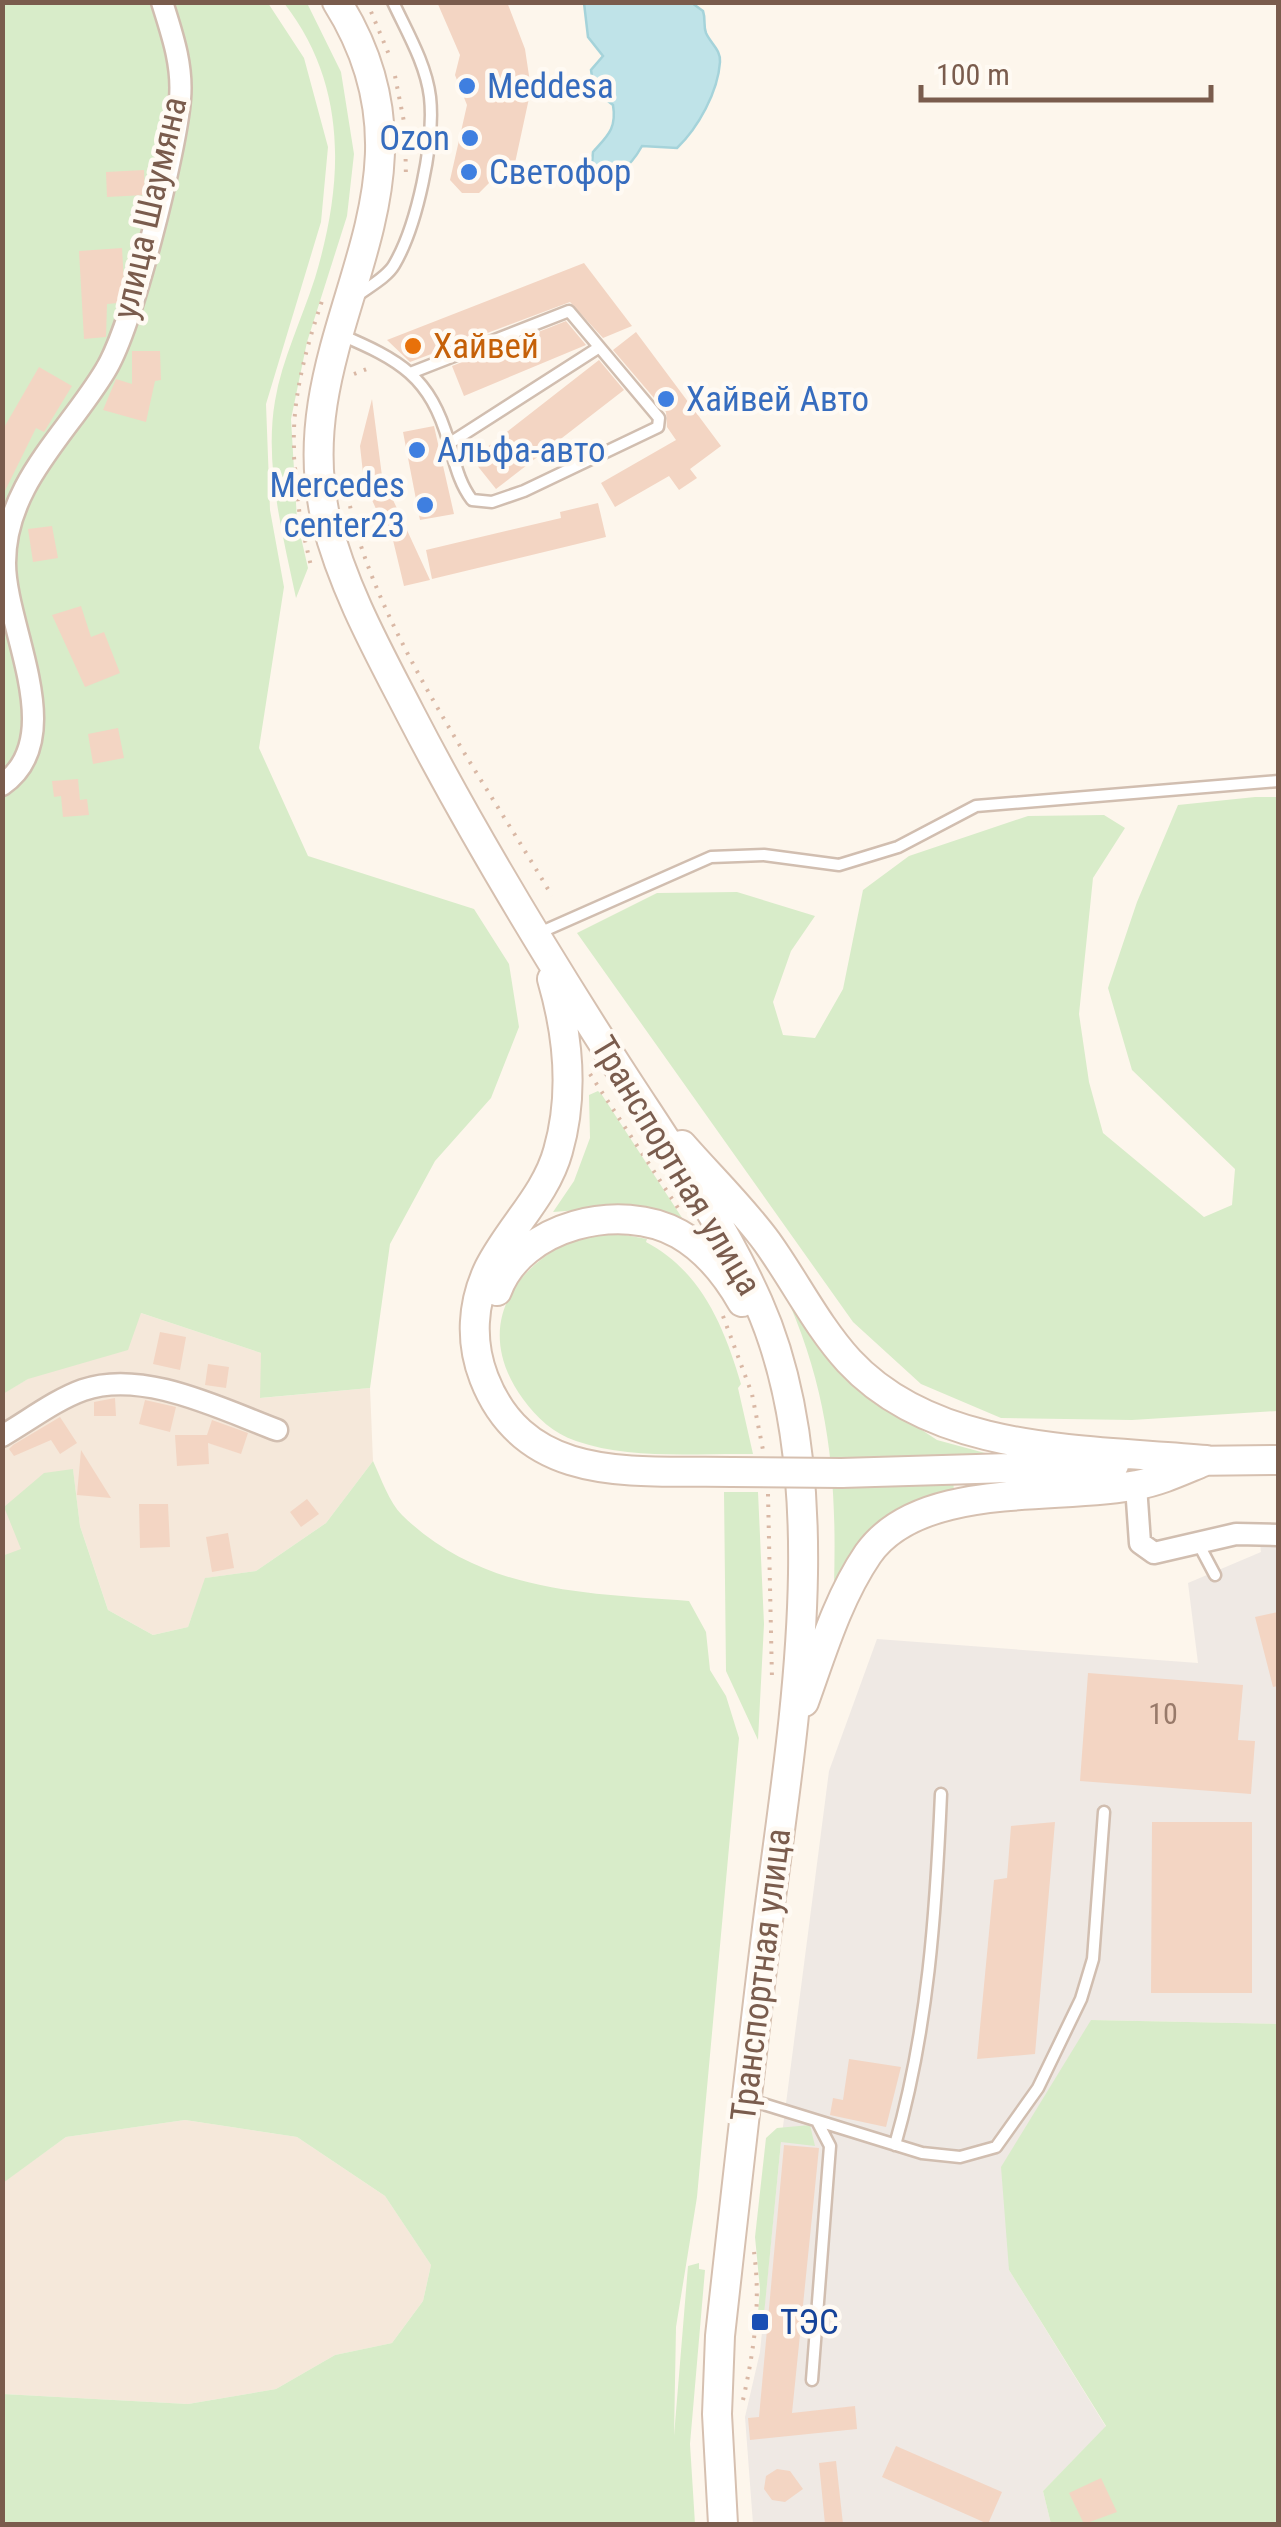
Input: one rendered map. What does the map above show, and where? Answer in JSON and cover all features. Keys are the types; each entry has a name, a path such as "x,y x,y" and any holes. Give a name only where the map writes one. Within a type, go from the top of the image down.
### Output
{"main road":[{"name":"Транспортная улица","path":"336,2 366,60 381,156 379,198 338,295 338,333 320,400 318,435 325,514 338,561 434,759 540,944 737,1258 785,1377 796,1434 800,1637 720,2336 717,2414 723,2524"},
{"path":"540,944 567,1059 567,1108 558,1155 535,1200 506,1238 479,1296 475,1347 494,1403 527,1442 576,1464 732,1472 841,1473 1278,1460"},
{"path":"632,1089 765,1240 851,1364 906,1403 946,1425 995,1440 1206,1460"},
{"path":"494,1403 487,1341 498,1286 510,1266 543,1239 568,1227 600,1221 655,1224 698,1246 735,1290 785,1377"},
{"path":"790,1741 841,1604 870,1552 892,1530 922,1513 962,1504 1136,1486 1206,1460"}],"street":[{"name":"улица Шаумяна","path":"2,786 19,773 32,730 30,680 6,600 5,566 12,508 112,355 147,243 180,100 177,52 162,2"},
{"path":"2,1436 82,1390 111,1384 201,1402 276,1430"},
{"path":"1136,1486 1138,1535 1146,1549 1164,1553 1236,1534 1278,1534"}],"lane":[{"path":"338,295 392,269 410,230 428,149 430,98 418,53 393,2"},
{"path":"338,333 389,355 413,372 441,413 463,488 472,500 492,502 652,434 659,418 598,348 578,316 569,312 413,372"},
{"path":"450,444 598,348"},
{"path":"540,944 711,857 764,855 840,865 898,847 976,806 1278,781"},
{"path":"1198,1542 1215,1574"},
{"path":"895,2144 912,2086 936,1927 941,1794"},
{"path":"746,2098 818,2123 960,2157 996,2146 1038,2088 1081,1999 1094,1959 1104,1812"},
{"path":"812,2380 830,2146 818,2123"}],"path":[{"path":"312,566 300,519 293,418 338,295"},
{"path":"348,387 356,371 372,367"},
{"path":"348,493 362,549 389,616 552,896"},
{"path":"584,1073 592,1074 686,1221"},
{"path":"716,1304 752,1394 764,1461"},
{"path":"768,1492 772,1689"},
{"path":"739,2415 753,2353 759,2289 753,2237"}],"shaded area":[{"path":"141,1313 261,1353 261,1398 370,1388 373,1461 326,1523 256,1571 206,1578 188,1627 153,1635 108,1610 80,1526 73,1470 21,1550 3,1556 2,1394"},
{"path":"1259,1535 1278,1536 1278,2024 1091,2020 1009,2270 1106,2427 1043,2491 1051,2524 753,2524 745,2417 760,2352 781,2142 829,1771 877,1639 1198,1663 1188,1583 1261,1552"},
{"path":"185,2120 297,2137 385,2196 431,2265 423,2301 392,2343 335,2355 276,2389 188,2404 3,2394 2,2183 66,2137"}],"green space":[{"path":"3,3 268,3 304,58 328,147 321,222 266,404 270,510 284,587 259,748 308,856 474,909 509,964 519,1027 491,1098 435,1161 390,1244 370,1388 260,1398 261,1353 141,1313 128,1350 28,1379 3,1394"},
{"path":"284,3 307,3 341,72 354,154 347,216 307,342 291,419 297,520 308,568 296,598 276,500 272,425 282,370 325,242 335,170 330,101 320,67 305,34"},
{"path":"1278,797 1278,1411 1132,1420 1001,1418 921,1384 853,1322 577,933 657,893 737,892 815,916 791,951 773,1002 783,1035 815,1038 843,989 863,890 909,856 1028,816 1104,815 1125,828 1093,878 1079,1014 1089,1082 1103,1133 1204,1217 1232,1205 1235,1169 1132,1070 1108,988 1137,902 1178,805"},
{"path":"598,1091 688,1227 631,1206 553,1212 574,1181 590,1138 589,1095"},
{"path":"598,1230 647,1239 696,1284 718,1321 734,1362 753,1454 663,1454 597,1447 553,1429 523,1399 507,1371 500,1344 502,1318 510,1295 525,1274 546,1256"},
{"path":"783,1289 881,1403 937,1440 996,1456 951,1455 955,1503 846,1565 834,1585 834,1507 827,1434 811,1362"},
{"path":"373,1461 402,1515 433,1541 466,1560 501,1574 574,1591 689,1601 706,1632 710,1670 726,1696 739,1738 697,2197 676,2327 674,2436 688,2266 699,2263 699,2269 705,2270 690,2444 695,2524 3,2524 3,2394 188,2404 276,2389 335,2355 392,2343 423,2301 431,2265 385,2196 297,2137 185,2120 66,2137 3,2183 2,1556 21,1549 4,1507 44,1473 73,1469 80,1526 108,1610 153,1635 188,1627 205,1578 256,1571 326,1523"},
{"path":"724,1492 758,1492 764,1624 758,1740 726,1671"},
{"path":"1091,2020 1278,2024 1278,2524 1051,2524 1043,2491 1106,2426 1009,2270 1001,2167"},
{"path":"810,2125 815,2146 781,2142 763,2325 757,2325 760,2289 755,2237 766,2138 777,2128"}],"water":[{"path":"584,3 692,3 703,11 706,33 720,58 711,97 685,140 677,148 642,146 627,166 614,173 592,165 593,152 610,132 614,113 613,105 594,90 591,70 603,56 588,37"}],"building":[{"path":"437,2 507,2 525,49 531,89 515,163 496,158 491,181 479,193 462,193 450,180 467,105 455,75 460,55"},
{"path":"144,170 145,195 107,197 106,172"},
{"path":"122,248 124,283 118,303 107,304 106,337 84,339 79,251"},
{"path":"584,263 632,326 603,338 570,302 410,362 387,340"},
{"path":"566,321 586,345 464,396 452,366"},
{"path":"636,332 721,446 690,469 697,478 679,490 669,476 615,507 601,483 676,440 667,427 666,412 613,350"},
{"path":"132,351 160,351 161,380 155,381 146,422 103,410 116,379 132,384"},
{"path":"599,360 624,390 496,489 472,459"},
{"path":"39,367 72,386 44,432 36,428 2,497 2,431"},
{"path":"372,399 382,476 430,580 404,586 392,536 389,538 364,482 360,446"},
{"path":"434,426 454,514 420,520 403,432"},
{"path":"598,503 606,537 432,579 426,550 561,518 560,512"},
{"path":"52,526 58,558 33,562 28,529"},
{"path":"81,606 91,637 104,632 120,673 85,687 52,615"},
{"path":"118,728 124,758 93,764 88,734"},
{"path":"78,779 80,800 87,799 89,815 63,817 61,796 54,797 52,781"},
{"path":"160,1332 186,1337 180,1370 153,1364"},
{"path":"208,1364 229,1367 226,1388 205,1385"},
{"path":"115,1398 116,1416 94,1416 94,1402"},
{"path":"145,1400 176,1407 170,1432 139,1424"},
{"path":"60,1417 77,1443 60,1454 51,1440 14,1456 9,1449 13,1445"},
{"path":"212,1420 248,1433 241,1454 208,1443 209,1464 177,1466 175,1435 207,1435"},
{"path":"81,1450 111,1498 77,1495"},
{"path":"307,1499 319,1514 301,1527 290,1512"},
{"path":"139,1504 168,1504 170,1547 140,1548"},
{"path":"228,1533 234,1568 212,1572 206,1537"},
{"path":"1278,1612 1278,1686 1273,1687 1255,1617"},
{"path":"1088,1673 1243,1685 1238,1740 1255,1741 1251,1794 1080,1781"},
{"path":"1055,1822 1035,2054 977,2059 994,1880 1007,1878 1011,1826"},
{"path":"1152,1822 1252,1822 1252,1993 1151,1993"},
{"path":"849,2059 901,2067 886,2127 830,2115 833,2098 843,2100"},
{"path":"784,2145 819,2148 792,2413 855,2406 857,2429 750,2440 748,2418 759,2417"},
{"path":"896,2446 1002,2492 988,2524 882,2477"},
{"path":"836,2461 843,2524 825,2524 819,2463"},
{"path":"777,2469 790,2471 803,2489 785,2502 772,2500 764,2489 766,2476"},
{"path":"1101,2478 1117,2512 1084,2524 1069,2493"}],"place":[{"name":"Meddesa","path":"467,86"},
{"name":"Ozon","path":"470,138"},
{"name":"Светофор","path":"469,172"},
{"name":"Хайвей","path":"413,346"},
{"name":"Хайвей Авто","path":"666,399"},
{"name":"Альфа-авто","path":"417,450"},
{"name":"Mercedes center23","path":"425,505"},
{"name":"ТЭС","path":"760,2322"}]}
